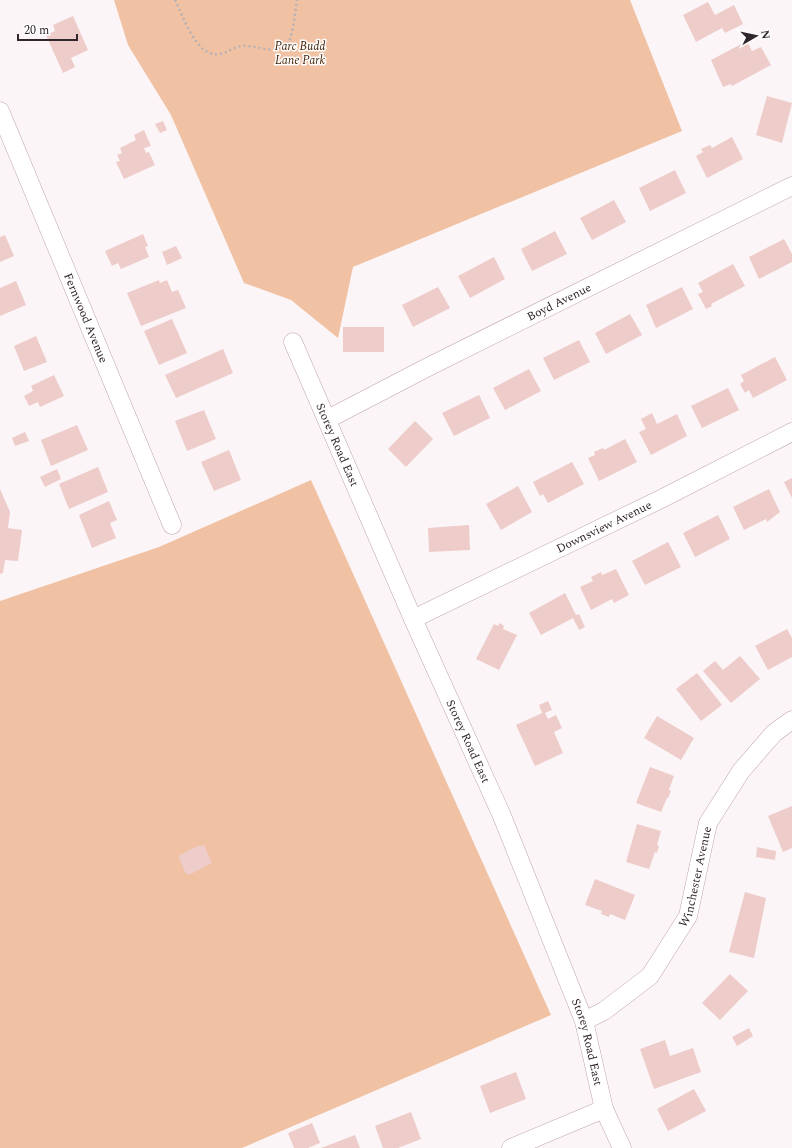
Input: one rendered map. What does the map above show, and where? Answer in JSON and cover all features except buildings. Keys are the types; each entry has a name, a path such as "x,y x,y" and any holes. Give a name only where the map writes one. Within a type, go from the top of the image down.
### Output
{"street":[{"name":"Fernwood Avenue","path":"0,111 172,525"},
{"name":"Boyd Avenue","path":"328,419 430,366 792,186"},
{"name":"Storey Road East","path":"293,342 328,419 413,619 502,816 584,1020 604,1109 622,1148"},
{"name":"Downsview Avenue","path":"413,619 661,499 792,432"},
{"name":"Winchester Avenue","path":"584,1020 604,1011 650,976 688,916 708,823 741,770 774,733 792,720"},
{"path":"511,1148 604,1109"}],"path":[{"path":"175,0 193,38 205,51 218,54 234,47 247,45 262,49 278,49 288,43 293,28 297,0"}],"green space":[{"name":"Parc Budd Lane Park","path":"114,0 630,0 682,131 353,267 338,338 291,300 244,283 171,115 128,45"},
{"path":"311,480 551,1015 242,1148 0,1148 0,601 159,547"}]}
